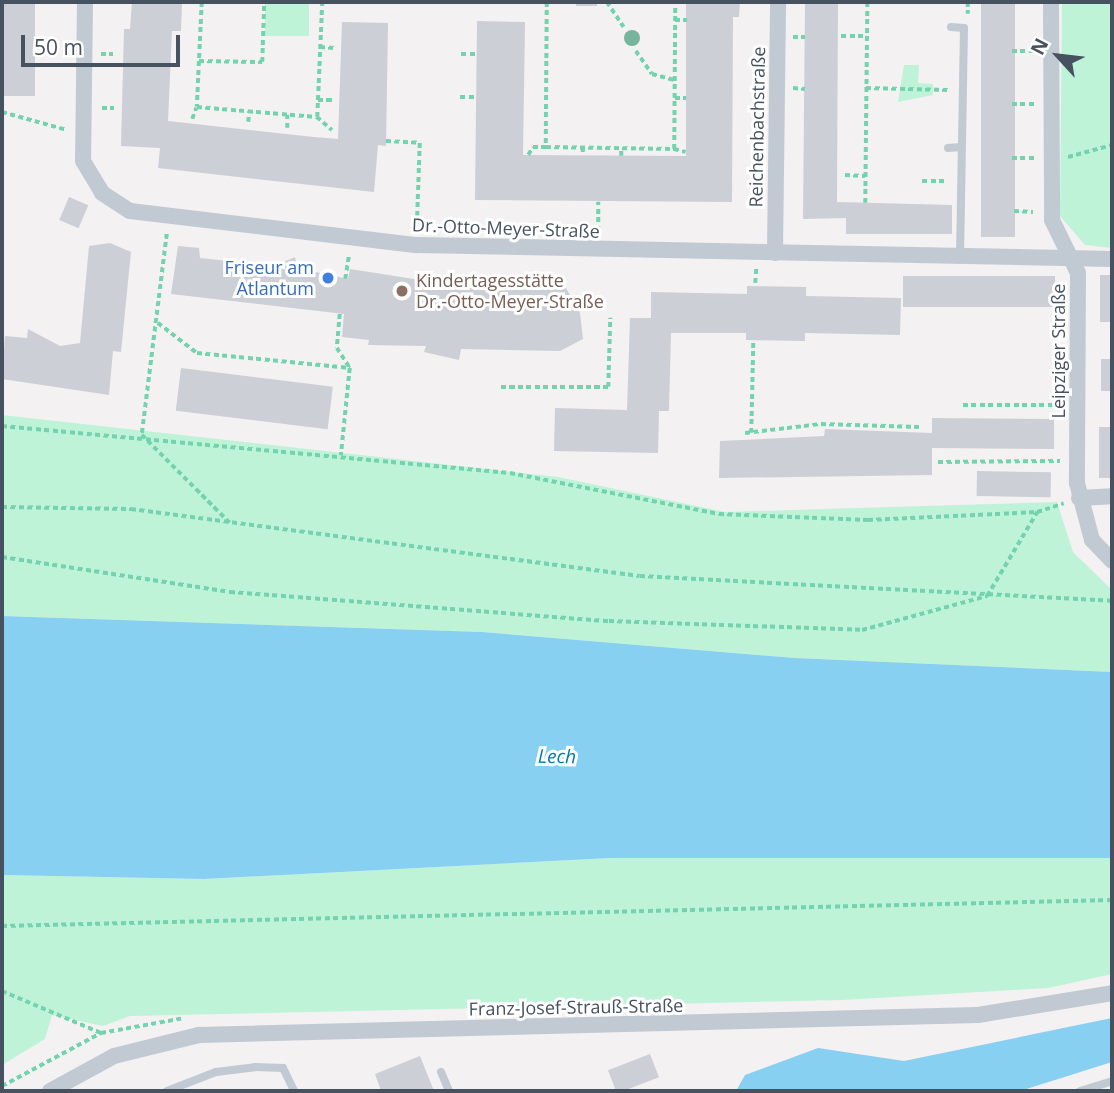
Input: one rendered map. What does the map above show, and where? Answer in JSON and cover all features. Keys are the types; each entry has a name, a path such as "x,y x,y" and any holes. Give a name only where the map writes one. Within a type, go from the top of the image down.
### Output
{"street":[{"name":"Dr.-Otto-Meyer-Straße","path":"85,2 83,161 107,199 169,218 417,244 597,251 1112,259"},
{"name":"Reichenbachstraße","path":"775,253 778,2"},
{"name":"Leipziger Straße","path":"1051,2 1052,220 1078,273 1076,461 1079,498 1092,540 1112,561"},
{"path":"1079,498 1112,496"},
{"name":"Franz-Josef-Strauß-Straße","path":"50,1091 114,1056 198,1035 978,1015 1112,993"}],"lane":[{"path":"951,27 964,27 960,256"},
{"path":"948,148 961,148"},
{"path":"167,1091 216,1072 255,1067 283,1068 294,1091"},
{"path":"441,1072 449,1091"},
{"path":"1080,1091 1112,1081"}],"path":[{"path":"192,119 197,107 202,2"},
{"path":"199,61 262,62 264,2"},
{"path":"317,117 322,2"},
{"path":"546,147 547,2"},
{"path":"607,2 624,27"},
{"path":"674,149 675,2"},
{"path":"865,203 868,146 867,36 870,26 867,2"},
{"path":"675,20 687,20"},
{"path":"841,36 867,36"},
{"path":"320,47 334,48"},
{"path":"636,51 652,74 675,80"},
{"path":"461,54 477,54"},
{"path":"866,88 963,91"},
{"path":"460,97 477,97"},
{"path":"676,98 686,98"},
{"path":"318,100 333,100"},
{"path":"197,107 317,117 332,130"},
{"path":"248,121 249,111"},
{"path":"2,112 82,134"},
{"path":"287,115 287,128"},
{"path":"386,141 420,143 417,244"},
{"path":"1052,161 1112,145"},
{"path":"528,155 533,147 674,149 686,152"},
{"path":"583,147 583,155"},
{"path":"599,155 600,148"},
{"path":"621,148 621,156"},
{"path":"845,175 865,176"},
{"path":"922,181 961,181"},
{"path":"597,251 598,202"},
{"path":"142,435 169,218"},
{"path":"345,279 352,238"},
{"path":"340,314 337,348 350,368 341,456"},
{"path":"501,387 608,387 610,318"},
{"path":"158,323 197,353 350,368"},
{"path":"753,343 748,433 821,424 919,427"},
{"path":"963,405 1077,405"},
{"path":"2,426 142,435 510,473 719,514 869,520 1037,512 1079,498"},
{"path":"142,435 230,524"},
{"path":"938,462 1076,461"},
{"path":"2,507 131,509 640,576 1112,601"},
{"path":"2,557 230,592 609,621 862,630 987,596 1037,512"},
{"path":"2,926 1112,900"},
{"path":"2,991 101,1032"}],"green space":[{"path":"265,2 309,2 309,36 265,36"},
{"path":"1062,2 1112,2 1112,248 1085,245 1060,216"},
{"path":"904,65 919,65 918,83 933,84 933,95 898,102"},
{"path":"2,415 558,477 725,512 1057,502 1073,552 1112,590 1112,672 795,658 482,632 2,616"},
{"path":"611,858 1112,858 1112,974 1048,988 842,1000 130,1016 103,1026 52,1015 45,1039 2,1065 2,875 204,879"}],"water":[{"name":"Lech","path":"2,616 482,632 795,658 1112,672 1112,858 611,858 204,879 2,875"},
{"path":"1112,1018 1112,1062 1020,1091 736,1091 745,1075 818,1048 904,1061"}],"building":[{"path":"2,2 35,2 35,96 2,96"},
{"path":"132,2 182,2 181,31 172,31 168,121 338,139 342,22 388,23 386,146 378,145 374,192 158,168 160,148 121,146 124,29 130,29"},
{"path":"576,2 597,2 597,6 576,6"},
{"path":"686,2 740,2 739,17 733,17 732,202 475,200 477,21 525,22 523,155 686,156"},
{"path":"805,2 838,2 837,202 952,205 952,234 846,234 846,218 803,219"},
{"path":"981,2 1015,2 1015,237 981,237"},
{"path":"69,197 88,205 79,228 59,220"},
{"path":"110,243 131,252 121,352 113,351 109,395 2,379 5,336 27,338 28,329 60,346 80,343 89,246"},
{"path":"178,246 199,248 200,258 274,266 295,257 297,268 348,279 350,269 491,291 566,288 580,313 583,339 560,351 461,349 459,360 424,352 426,346 368,345 369,340 342,337 344,314 171,294"},
{"path":"1100,275 1112,275 1112,322 1100,322"},
{"path":"903,276 1055,276 1055,307 903,307"},
{"path":"747,286 806,287 806,296 901,298 900,335 805,333 805,341 746,340 746,333 671,333 669,411 659,411 658,453 554,451 555,408 627,410 630,318 651,318 651,292 747,294"},
{"path":"1101,359 1112,359 1112,391 1101,391"},
{"path":"181,368 333,387 328,429 176,411"},
{"path":"932,418 1054,419 1054,449 932,448 932,475 719,478 720,441 824,436 825,429 932,433"},
{"path":"1099,427 1112,427 1112,478 1099,478"},
{"path":"977,471 1051,472 1051,497 977,496"},
{"path":"650,1054 659,1077 623,1091 616,1091 608,1070"},
{"path":"420,1056 434,1091 381,1091 375,1074"}],"place":[{"name":"Friseur am Atlantum","path":"328,278"},
{"name":"Kindertagesstätte Dr.-Otto-Meyer-Straße","path":"402,291"}]}
